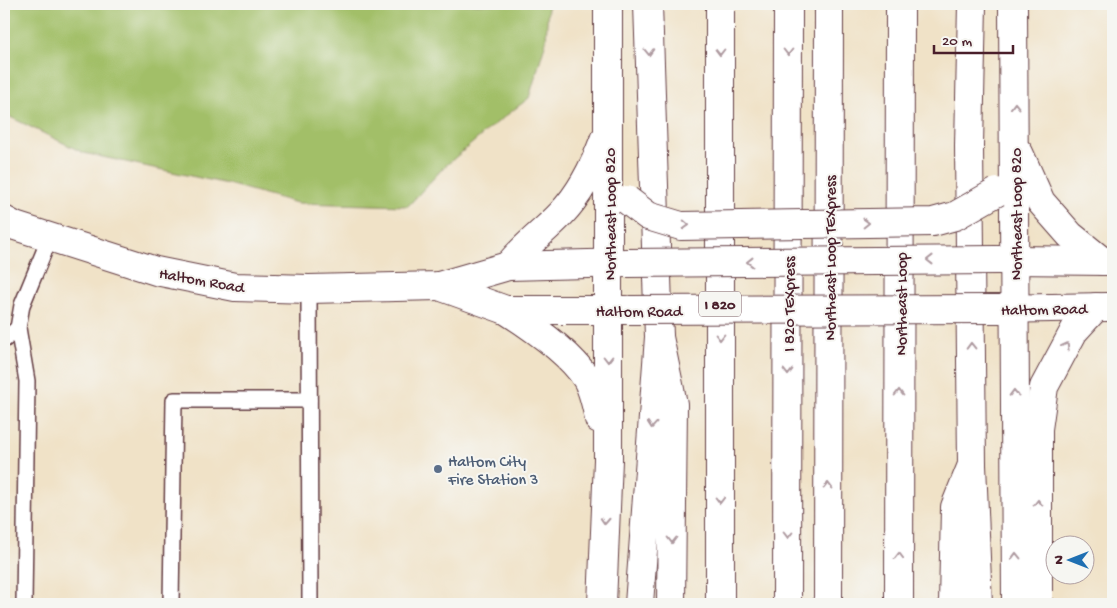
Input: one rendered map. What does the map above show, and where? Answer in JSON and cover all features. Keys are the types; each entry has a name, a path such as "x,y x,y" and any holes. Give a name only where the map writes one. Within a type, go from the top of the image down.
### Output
{"main road":[{"name":"Northeast Loop 820","path":"602,604 608,460 619,310 618,262 609,168 608,4"},
{"path":"639,604 659,337 648,4"},
{"name":"I 820","path":"720,4 720,604"},
{"name":"I 820 TEXpress","path":"787,604 788,4"},
{"name":"Northeast Loop TEXpress","path":"828,604 829,4"},
{"name":"Northeast Loop","path":"899,604 900,4"},
{"path":"972,4 969,146 972,465 978,604"},
{"name":"Northeast Loop 820","path":"1013,4 1015,145 1006,260 1006,309 1016,604"},
{"path":"508,266 519,252 561,215 579,192 594,165 608,129"},
{"path":"609,168 627,200 648,216 681,226 933,222 955,216 997,192 1015,145"},
{"path":"1015,145 1040,202 1070,234 1108,261"},
{"name":"Haltom Road","path":"4,220 15,226 156,271 226,286 309,290 439,286 508,266 618,262 1108,261"},
{"name":"Haltom Road","path":"439,286 506,310 1006,309 1105,307"},
{"path":"1038,604 1038,429 1044,387 1074,331 1105,307"},
{"path":"506,310 528,324 563,352 586,378 596,403 608,460"},
{"path":"659,337 673,404 671,604"},
{"path":"952,604 955,507 972,465"}],"lane":[{"path":"24,604 27,381 18,328 22,305 50,237"},
{"path":"309,290 310,604"},
{"path":"4,340 18,328"},
{"path":"171,604 174,400 309,400"}],"green space":[{"path":"4,4 548,4 546,41 529,98 443,168 408,206 297,203 228,184 84,153 4,114"}],"place":[{"name":"Haltom City Fire Station 3","path":"438,469"}]}
